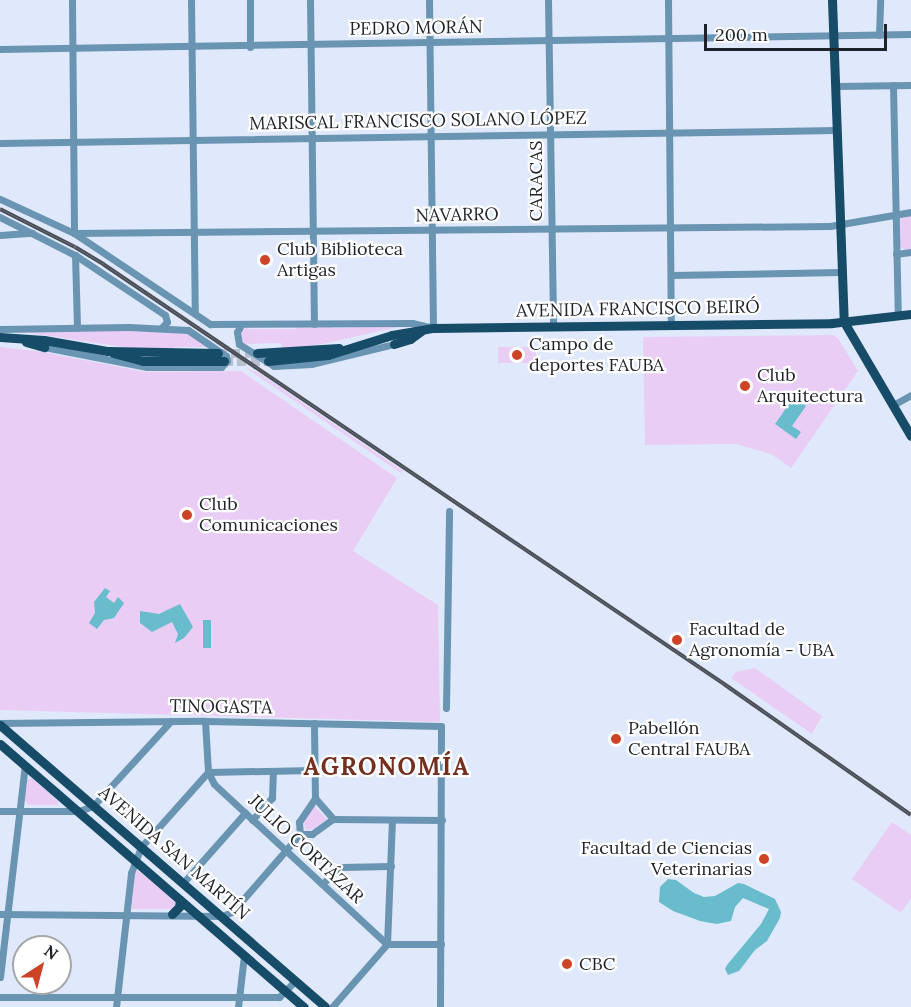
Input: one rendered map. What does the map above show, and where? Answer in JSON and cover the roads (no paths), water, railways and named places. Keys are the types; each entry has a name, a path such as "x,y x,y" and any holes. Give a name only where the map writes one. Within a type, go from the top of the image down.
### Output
{"main road":[{"path":"832,0 844,322 911,436"},
{"name":"AVENIDA FRANCISCO BEIRÓ","path":"357,347 392,335 433,328 844,322 911,314"},
{"path":"394,344 410,339 423,329"},
{"path":"0,337 44,348"},
{"path":"12,339 44,340 108,351 125,358 142,361 221,357"},
{"path":"257,353 357,347"},
{"path":"268,361 319,357 357,347"},
{"name":"AVENIDA SAN MARTÍN","path":"0,724 325,1007"},
{"name":"AVENIDA SAN MARTÍN","path":"0,744 304,1007"},
{"path":"172,914 179,907 180,900"}],"street":[{"path":"72,0 75,233"},
{"path":"191,0 195,313"},
{"path":"250,0 250,47"},
{"path":"310,0 314,324"},
{"path":"429,0 433,328"},
{"name":"CARACAS","path":"548,0 553,327"},
{"path":"668,0 671,325"},
{"path":"879,35 880,0"},
{"name":"PEDRO MORÁN","path":"0,49 250,47 911,34"},
{"path":"893,85 898,316"},
{"path":"836,86 911,85"},
{"name":"MARISCAL FRANCISCO SOLANO LÓPEZ","path":"0,143 837,130"},
{"path":"0,199 75,233 195,313"},
{"name":"NAVARRO","path":"75,233 432,231 840,224 911,212"},
{"path":"0,217 75,255 165,315 167,321 160,328"},
{"path":"0,235 34,233"},
{"path":"896,254 911,252"},
{"path":"75,255 77,327"},
{"path":"671,275 841,272"},
{"name":"AVENIDA FRANCISCO BEIRÓ","path":"195,313 212,324 412,323 433,328"},
{"path":"241,325 237,332 238,342 274,366 311,363 394,344"},
{"path":"0,329 77,327 189,330 226,356 226,363 221,367 147,367 44,348"},
{"path":"893,405 911,395"},
{"path":"446,708 449,511"},
{"path":"0,811 79,811 93,806 171,721"},
{"path":"116,1007 134,860 141,847 208,772 205,721"},
{"name":"TINOGASTA","path":"0,724 205,721 441,726 442,820"},
{"path":"3,914 222,916 232,912 300,834 298,822 315,798 314,723"},
{"path":"0,977 3,914 25,765"},
{"path":"208,772 314,770"},
{"path":"252,820 272,798 273,771"},
{"name":"JULIO CORTÁZAR","path":"208,772 214,784 387,944"},
{"path":"315,798 333,819"},
{"path":"183,883 245,813"},
{"path":"300,834 312,834 333,819 442,820 440,1007"},
{"path":"332,1007 387,944 392,821"},
{"path":"322,884 341,867 391,867"},
{"path":"387,944 441,944"},
{"path":"238,1007 244,955"},
{"path":"0,997 239,998 279,996 295,981"}],"water":[{"path":"794,397 806,406 792,426 801,432 796,439 775,424"},
{"path":"105,588 110,591 106,597 114,603 118,597 124,603 114,618 104,620 97,629 89,623 95,613 94,602"},
{"path":"180,604 193,627 184,638 175,643 178,634 172,622 152,632 140,623 140,611 159,614"},
{"path":"203,620 211,620 211,648 203,648"},
{"path":"668,879 676,880 704,897 715,896 738,883 744,884 775,899 781,912 780,918 767,941 755,950 739,971 728,975 725,969 727,965 761,924 769,909 743,898 735,907 731,921 717,924 700,921 673,911 659,902 660,887"}],"tunnel":[{"path":"218,353 257,353"},
{"path":"224,361 268,361"}],"railway":[{"path":"0,209 75,247 103,264 724,684 911,815"}],"place":[{"name":"Club Biblioteca Artigas","path":"265,260"},
{"name":"Campo de deportes FAUBA","path":"517,355"},
{"name":"Club Arquitectura","path":"745,386"},
{"name":"Club Comunicaciones","path":"187,515"},
{"name":"Facultad de Agronomía - UBA","path":"677,640"},
{"name":"Pabellón Central FAUBA","path":"616,739"},
{"name":"Facultad de Ciencias Veterinarias","path":"764,859"},
{"name":"CBC","path":"567,964"}],"district":[{"name":"AGRONOMÍA","path":"387,767"}]}
